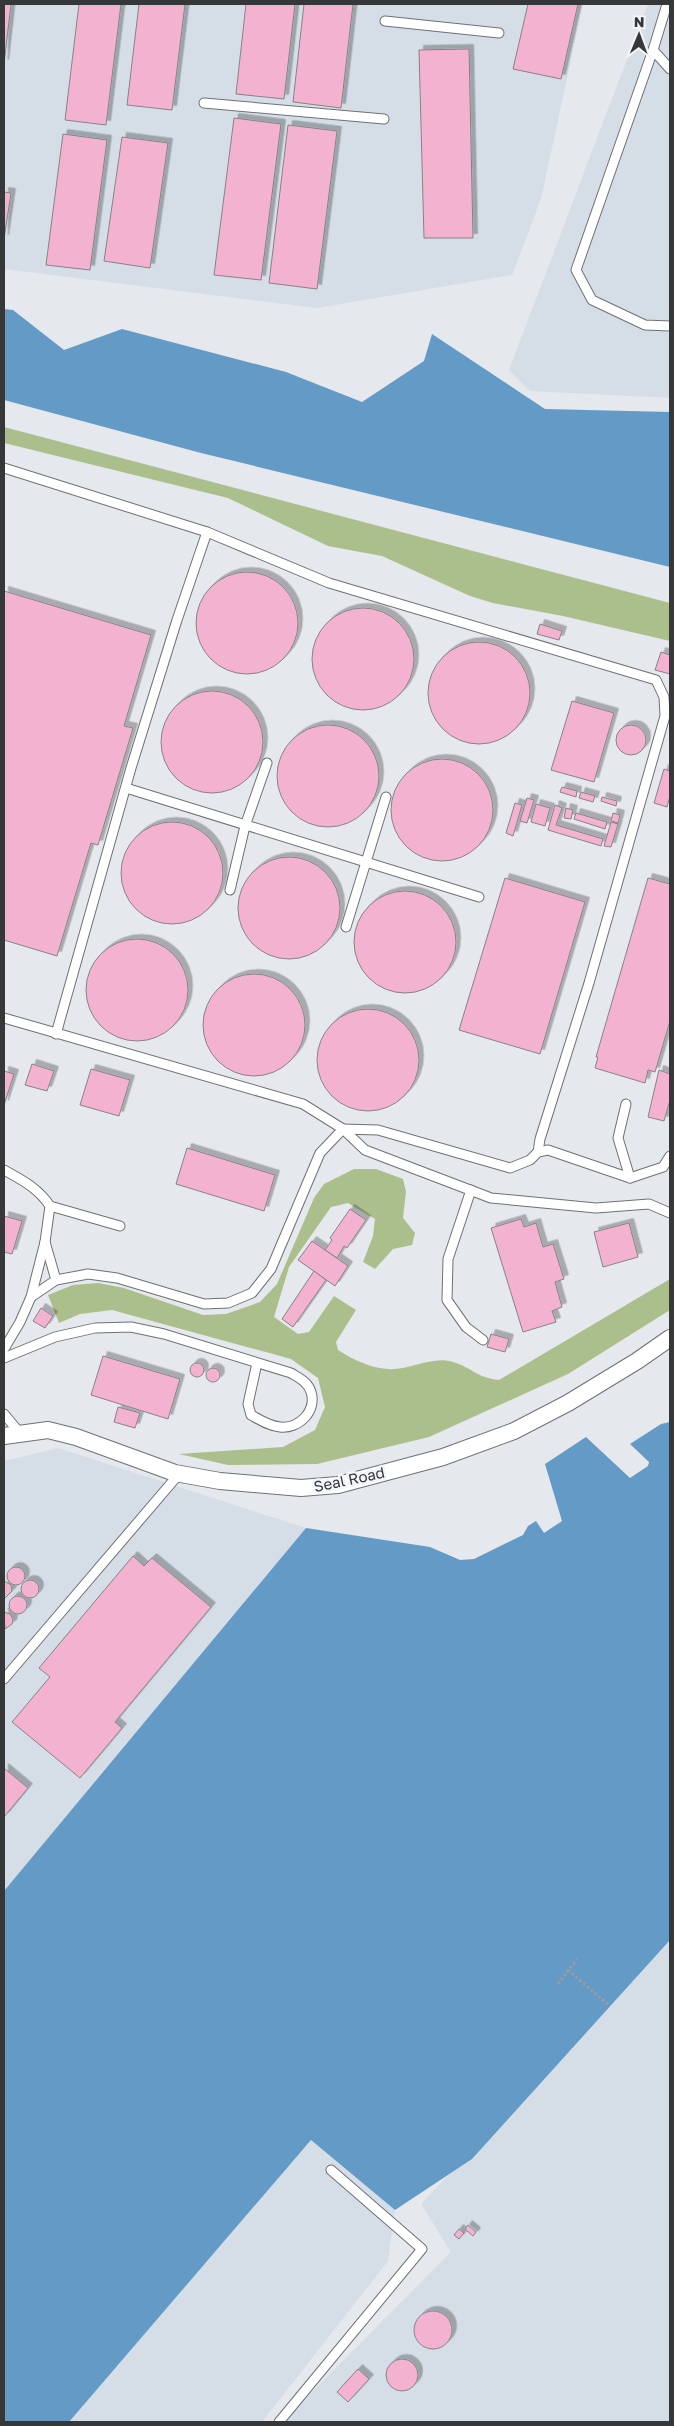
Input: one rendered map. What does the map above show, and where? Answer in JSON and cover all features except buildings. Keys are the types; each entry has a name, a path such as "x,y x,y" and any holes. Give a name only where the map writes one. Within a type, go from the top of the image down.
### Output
{"street":[{"name":"Seal Road","path":"11,1434 48,1430 76,1436 179,1474 220,1481 301,1488 338,1485 443,1457 514,1430 568,1403 637,1361 670,1338"}],"lane":[{"path":"667,4 653,50 576,270 592,300 645,325 670,326"},
{"path":"385,21 499,33"},
{"path":"653,50 670,69"},
{"path":"204,103 384,118"},
{"path":"4,468 208,532 329,583 656,680 668,705 589,983 540,1139 538,1152"},
{"path":"56,1034 126,788 177,620 208,532"},
{"path":"230,890 245,826 267,763"},
{"path":"126,788 479,897"},
{"path":"346,927 386,797"},
{"path":"4,1018 303,1104 343,1129 365,1150 491,1198 596,1208 649,1204 670,1213"},
{"path":"626,1104 618,1138 630,1178"},
{"path":"30,1297 56,1280 88,1274 108,1277 204,1304 228,1302 252,1293 271,1269 320,1153 343,1129 378,1130 510,1168 530,1160 538,1152 548,1150 630,1178 663,1167 670,1156"},
{"path":"4,1170 26,1182 42,1194 50,1206 120,1226"},
{"path":"471,1190 448,1259 448,1300 466,1327 483,1340"},
{"path":"4,1349 20,1322 30,1297 44,1242 50,1206"},
{"path":"44,1242 56,1280"},
{"path":"4,1358 55,1337 95,1328 131,1327 164,1334 291,1373 304,1382 311,1392 310,1407 306,1418 295,1426 281,1428 267,1424 251,1415 248,1404 257,1363"},
{"path":"4,1414 11,1434"},
{"path":"4,1679 179,1474"},
{"path":"279,2422 422,2249 331,2170"}],"path":[{"path":"558,1984 577,1958"},
{"path":"568,1970 609,2005"}],"shaded area":[{"path":"4,4 583,4 541,199 512,275 317,308 4,269"},
{"path":"648,4 670,4 670,398 530,391 509,370"},
{"path":"58,1448 306,1528 4,1891 4,1461"},
{"path":"670,1940 670,2422 282,2422 451,2252 421,2204"},
{"path":"311,2140 395,2210 388,2261 262,2422 69,2422"}],"green space":[{"path":"4,427 670,603 670,641 563,616 493,603 470,596 382,556 328,546 228,498 4,443"},
{"path":"354,1169 376,1169 403,1179 406,1192 403,1218 415,1233 412,1245 393,1249 375,1269 363,1262 373,1236 375,1219 348,1203 331,1207 289,1267 274,1317 298,1334 309,1332 334,1296 356,1310 336,1342 338,1350 355,1360 375,1367 396,1369 445,1360 459,1364 485,1377 499,1380 670,1279 670,1310 568,1374 429,1437 317,1464 228,1465 179,1454 283,1447 315,1430 325,1407 318,1378 291,1359 112,1310 80,1314 59,1323 48,1295 73,1285 98,1283 124,1288 203,1315 226,1314 260,1302 277,1284 314,1198 324,1184"}],"water":[{"path":"4,309 13,310 64,350 122,329 286,372 362,402 424,361 432,334 545,409 670,412 670,567 201,453 4,400"},
{"path":"670,1422 670,1940 472,2159 395,2210 311,2140 69,2422 4,2422 4,1891 306,1528 430,1547 460,1560 474,1559 523,1535 528,1526 536,1521 544,1533 562,1521 545,1464 586,1437 630,1478 648,1466 649,1462 630,1444 661,1424"}]}
